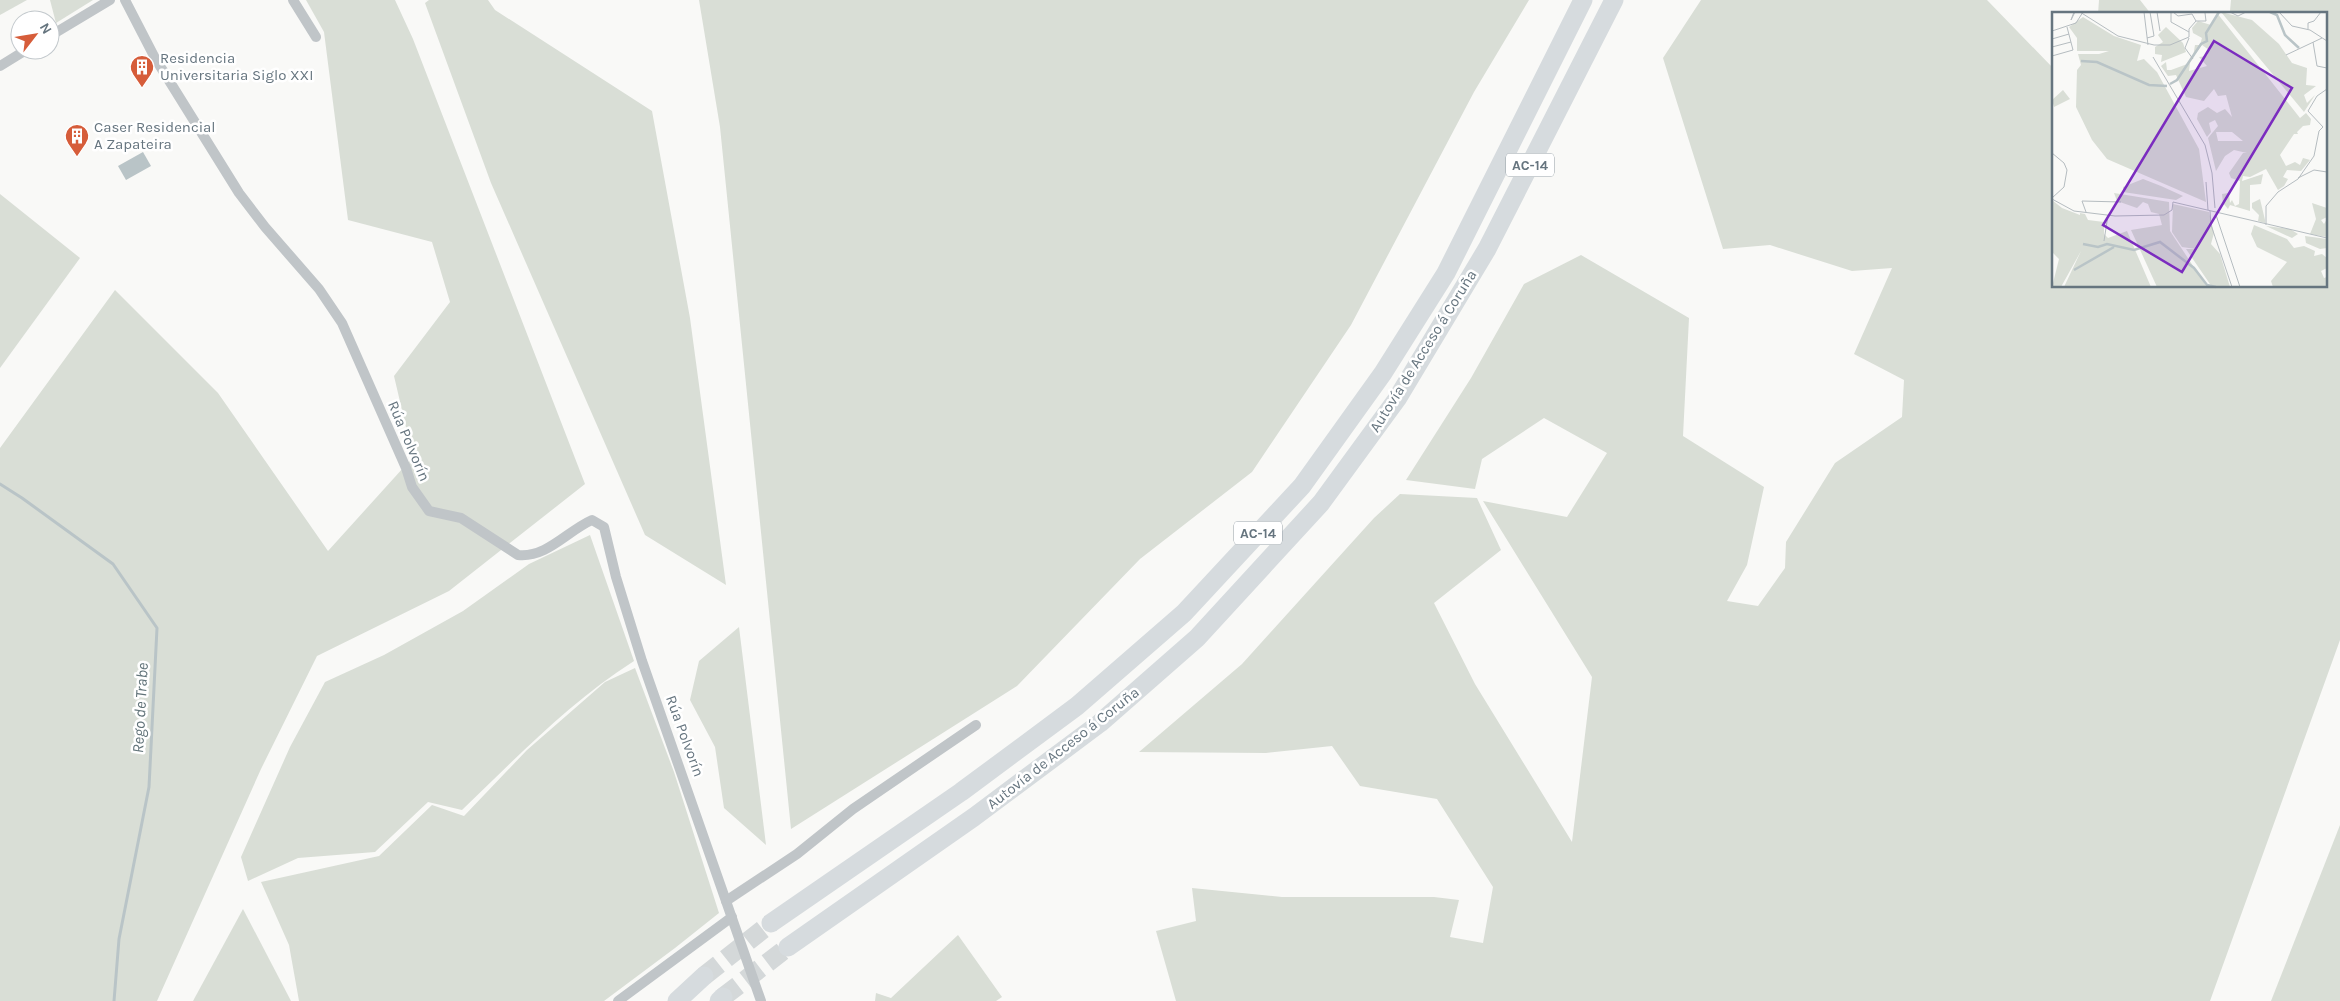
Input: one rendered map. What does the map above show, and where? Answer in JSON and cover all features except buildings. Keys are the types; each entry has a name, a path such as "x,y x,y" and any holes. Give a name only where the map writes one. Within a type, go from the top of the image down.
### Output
{"highway":[{"name":"Autovía de Acceso á Coruña","path":"771,923 961,792 1077,706 1184,613 1302,486 1383,373 1446,273 1583,0"},
{"name":"Autovía de Acceso á Coruña","path":"788,946 974,817 1100,723 1197,638 1321,503 1397,399 1487,249 1614,0"},
{"path":"677,1001 704,976"}],"street":[{"path":"60,30 110,0"},
{"name":"Rúa Polvorín","path":"125,0 155,58 240,193 265,227 319,289 342,323 406,468 412,487 429,511 461,518 518,555 524,556 537,554 576,527 592,520 604,527 616,578 642,661 762,1001"},
{"path":"293,0 316,37"},
{"path":"726,901 797,854 853,809 976,725"},
{"path":"618,1001 731,914"}],"shaded area":[{"path":"0,0 27,0 0,15"},
{"path":"50,0 93,0 60,21 60,10 53,10"},
{"path":"306,0 395,0 413,39 585,484 449,591 317,656 261,769 157,1001 0,1001 0,448 115,290 218,393 328,551 413,457 394,376 450,302 432,242 348,220 324,32"},
{"path":"429,0 488,0 495,10 652,111 690,318 726,585 645,535 491,183 425,3"},
{"path":"699,0 1529,0 1474,92 1351,325 1252,472 1140,559 1017,686 791,829 720,127"},
{"path":"1701,0 1987,0 2052,67 2052,288 2328,288 2328,12 2225,12 2230,11 2231,0 2340,0 2340,640 2210,1001 1176,1001 1156,931 1196,921 1192,888 1282,897 1434,897 1459,900 1450,937 1483,943 1493,887 1437,799 1360,786 1332,746 1266,753 1139,752 1242,664 1374,518 1400,494 1477,498 1501,550 1434,603 1475,684 1572,842 1592,677 1483,501 1567,517 1607,453 1544,418 1482,459 1475,489 1406,480 1471,378 1524,284 1581,255 1689,318 1683,436 1764,487 1747,565 1727,601 1758,606 1785,568 1786,542 1835,463 1902,417 1904,380 1854,354 1892,268 1852,271 1770,245 1723,249 1663,58"},
{"path":"2099,0 2140,0 2149,12 2098,12"},
{"path":"143,152 151,166 126,180 118,166"},
{"path":"0,194 80,258 0,368"},
{"path":"590,535 634,661 610,677 566,712 462,810 428,802 375,852 298,858 248,881 241,857 290,747 325,682 384,655 463,611 529,564"},
{"path":"739,627 766,845 724,808 715,747 690,700 699,661"},
{"path":"635,668 674,772 719,913 604,1001 299,1001 289,945 261,882 379,856 432,805 464,816 527,750 605,682"},
{"path":"2340,825 2340,1001 2271,1001"},
{"path":"243,909 291,1001 193,1001"},
{"path":"958,935 1002,997 996,1001 875,1001 876,993 891,998"}],"waterway":[{"name":"Rego de Trabe","path":"0,484 113,564 157,628 149,787 119,939 114,1001"}],"tunnel":[{"path":"704,976 771,923"},
{"path":"723,997 788,947"}],"place":[{"name":"Residencia Universitaria Siglo XXI","path":"142,88"},
{"name":"Caser Residencial A Zapateira","path":"77,157"}]}
